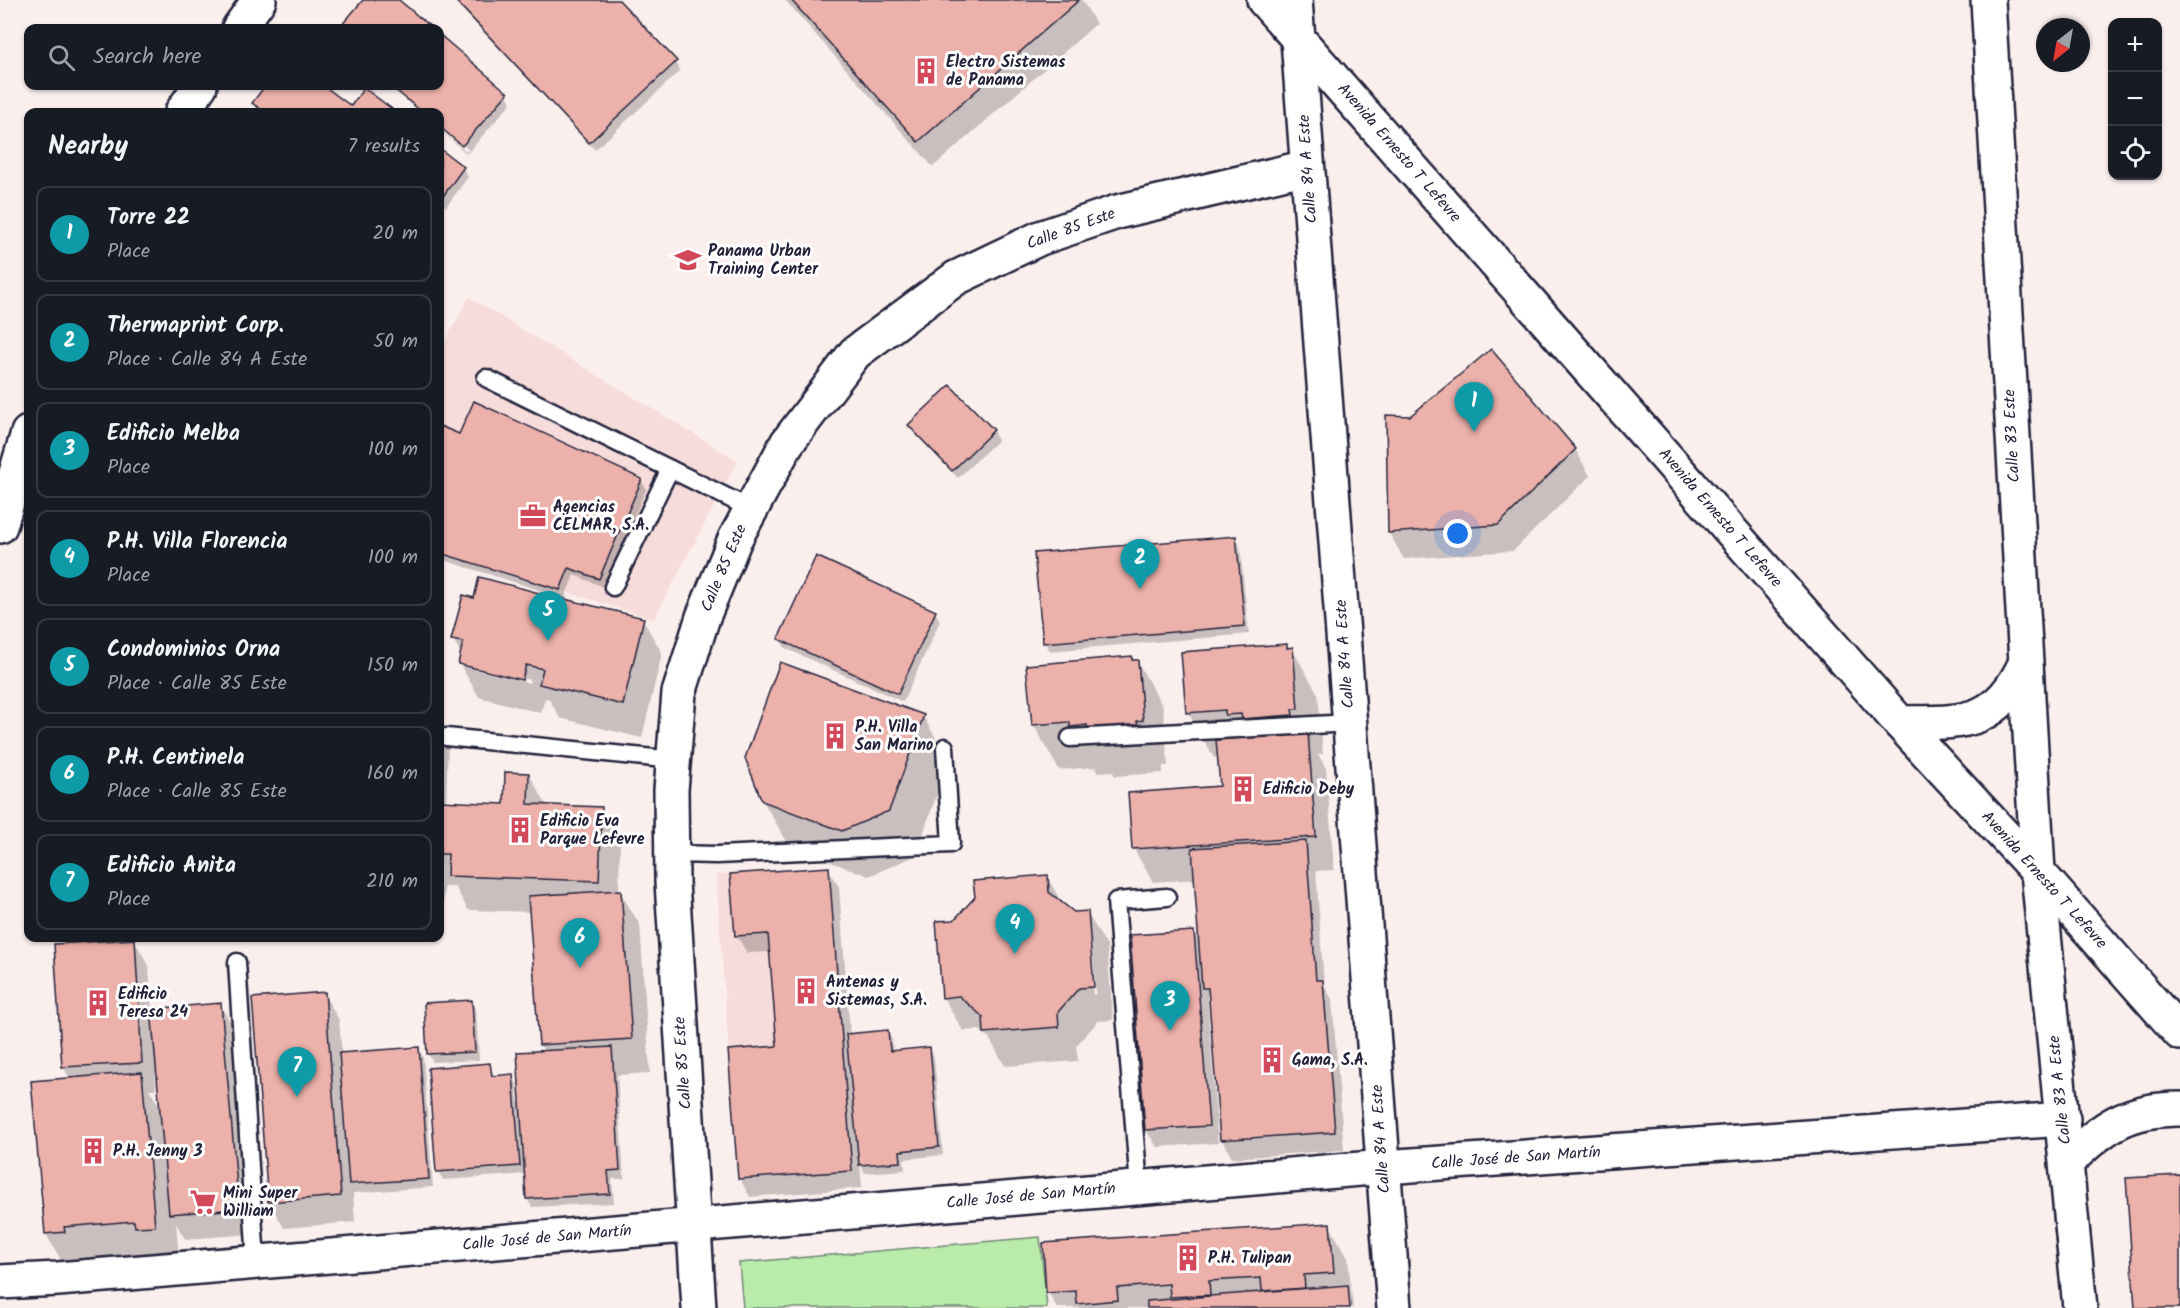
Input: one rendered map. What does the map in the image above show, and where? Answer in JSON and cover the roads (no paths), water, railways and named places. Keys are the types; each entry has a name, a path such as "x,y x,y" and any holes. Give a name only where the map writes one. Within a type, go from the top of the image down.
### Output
{"street":[{"path":"242,24 259,0"},
{"name":"Avenida Ernesto T Lefevre","path":"1264,0 1900,723 2038,872 2180,1032"},
{"name":"Calle 84 A Este","path":"1295,0 1394,1308"},
{"name":"Calle 83 Este","path":"1988,0 2038,872"},
{"path":"185,108 197,90"},
{"name":"Calle 85 Este","path":"699,1308 671,854 670,790 680,693 703,617 735,539 787,442 855,353 956,278 1040,238 1117,212 1307,167"},
{"path":"0,526 24,446"},
{"path":"1900,723 1958,722 1976,717 2007,696 2025,664"},
{"name":"Calle 83 A Este","path":"2038,872 2080,1308"},
{"path":"2067,1162 2087,1142 2123,1118 2157,1110 2180,1109"},
{"name":"Calle José de San Martín","path":"0,1273 58,1279 1384,1167 2063,1119"}],"lane":[{"path":"486,378 751,509"},
{"path":"613,587 670,469"},
{"path":"1070,738 1350,723"},
{"path":"446,737 674,760"},
{"path":"671,854 717,855 951,844 945,747"},
{"path":"1139,1187 1116,901 1167,897"},
{"path":"237,962 256,1262"}],"place":[{"name":"Electro Sistemas de Panama","path":"926,71"},
{"name":"Panama Urban Training Center","path":"688,260"},
{"name":"Torre 22","path":"1474,432"},
{"name":"Agencias CELMAR, S.A.","path":"533,516"},
{"name":"Thermaprint Corp.","path":"1140,589"},
{"name":"Condominios Orna","path":"548,641"},
{"name":"P.H. Villa San Marino","path":"835,736"},
{"name":"Edificio Deby","path":"1243,789"},
{"name":"Edificio Eva Parque Lefevre","path":"520,830"},
{"name":"P.H. Villa Florencia","path":"1015,954"},
{"name":"P.H. Centinela","path":"580,968"},
{"name":"Antenas y Sistemas, S.A.","path":"806,991"},
{"name":"Edificio Teresa 24","path":"98,1003"},
{"name":"Edificio Melba","path":"1170,1031"},
{"name":"Gama, S.A.","path":"1272,1060"},
{"name":"Edificio Anita","path":"297,1097"},
{"name":"P.H. Jenny 3","path":"93,1151"},
{"name":"Mini Super William","path":"203,1202"},
{"name":"P.H. Tulipan","path":"1188,1258"}]}
